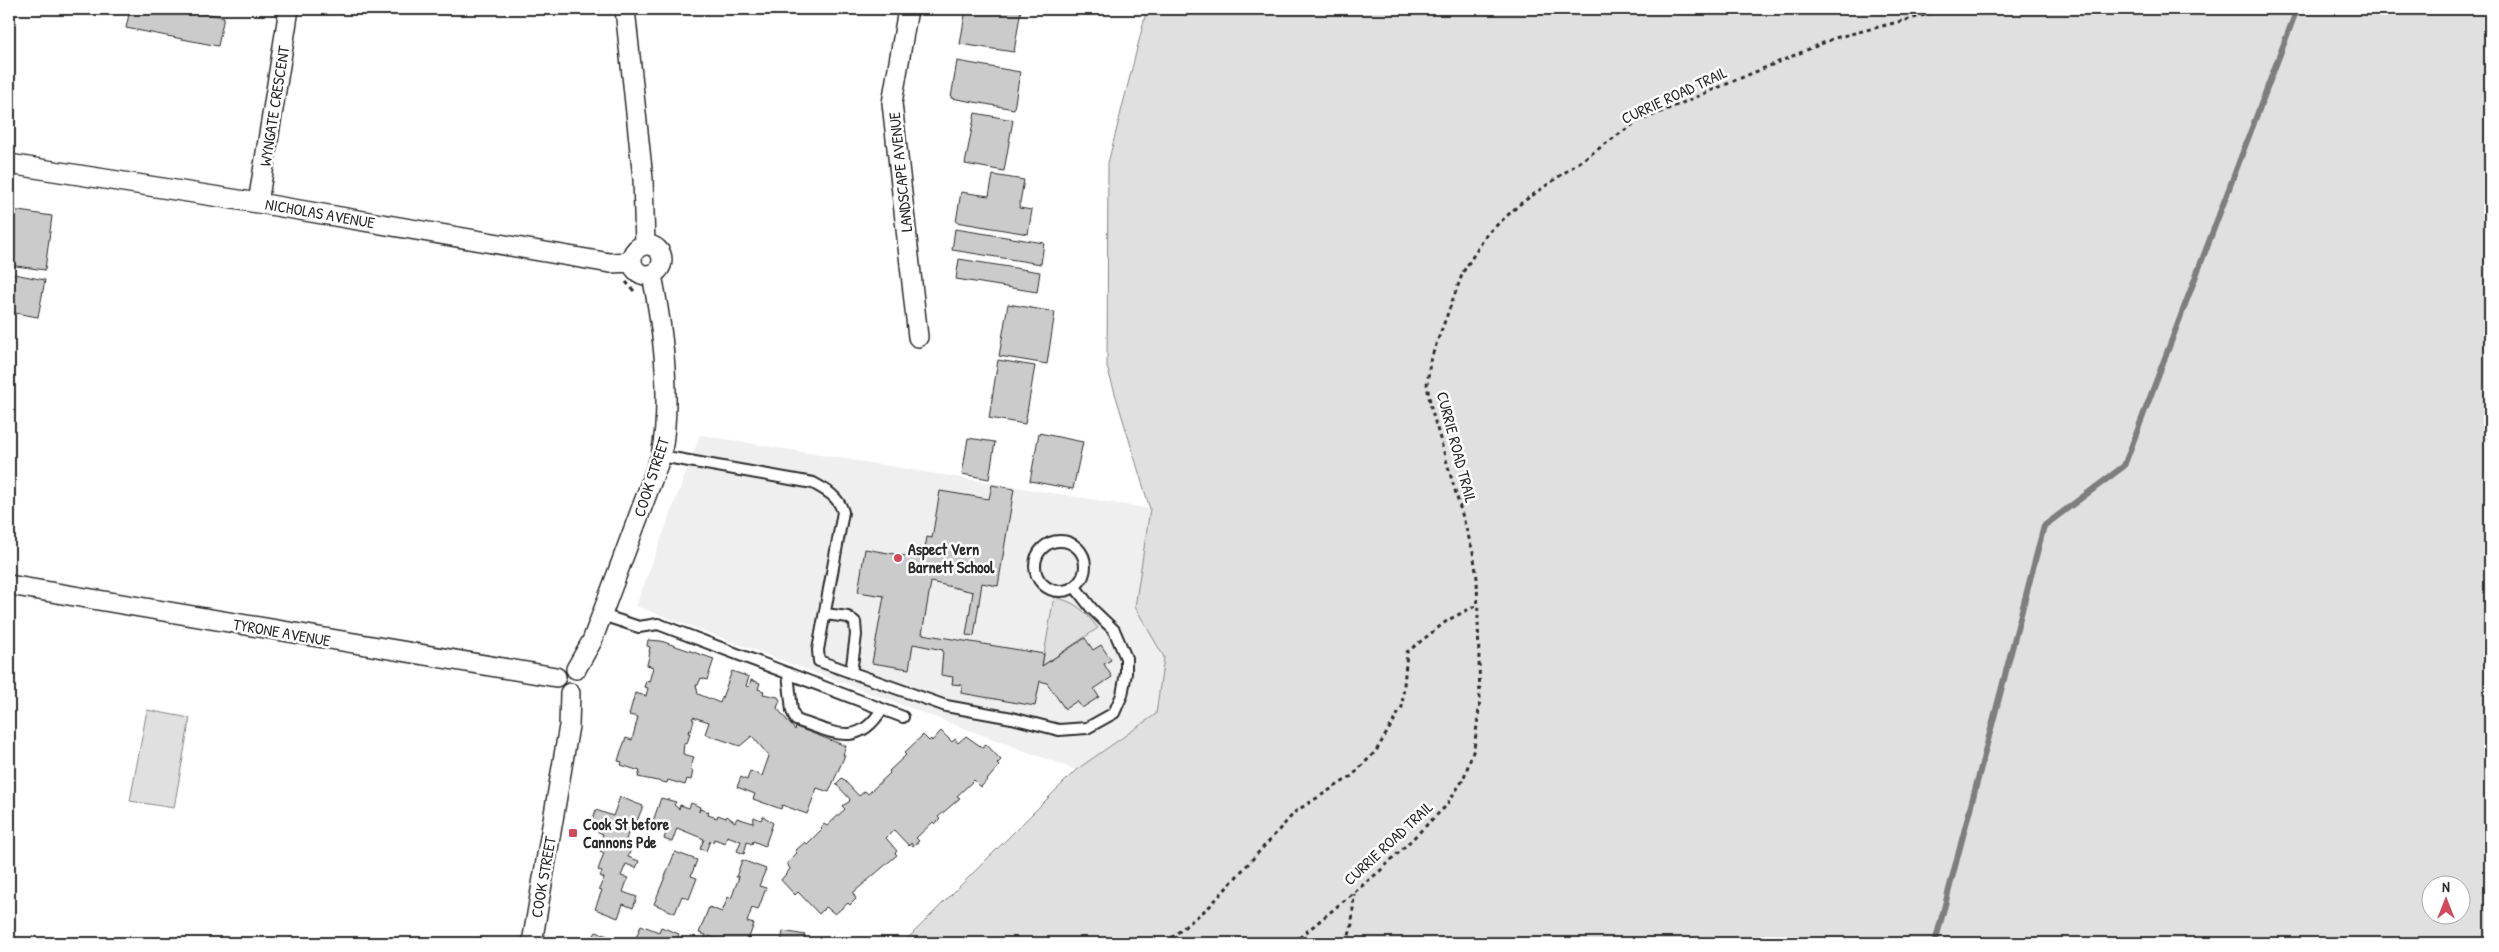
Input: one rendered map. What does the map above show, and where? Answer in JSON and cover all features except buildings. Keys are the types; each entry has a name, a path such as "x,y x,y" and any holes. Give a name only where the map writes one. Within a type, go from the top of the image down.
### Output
{"street":[{"name":"WYNGATE CRESCENT","path":"258,203 289,9"},
{"path":"625,9 644,178 645,245"},
{"name":"LANDSCAPE AVENUE","path":"908,9 892,103 918,337"},
{"name":"NICHOLAS AVENUE","path":"9,164 258,203 610,263 632,262"},
{"path":"645,245 658,250 662,259 660,268 652,275 639,273 632,262 636,249 645,245"},
{"name":"COOK STREET","path":"576,669 592,640 602,615 661,456 666,429 667,406 657,302 652,275"},
{"name":"TYRONE AVENUE","path":"9,585 556,677"},
{"path":"564,668 576,669 582,681 578,689 570,693 559,689 556,677 564,668"},
{"name":"COOK STREET","path":"532,943 569,726 570,693"}],"lane":[{"path":"661,456 813,483 831,493 841,505 843,512 818,650 819,661 946,706 1012,718 1060,730 1087,728 1114,713 1122,695 1126,673 1126,658 1114,630 1092,610 1074,587"},
{"path":"1054,541 1071,543 1084,556 1084,573 1074,587 1058,592 1042,584 1034,568 1036,559 1046,545 1054,541"},
{"path":"825,614 848,617 855,622 856,634 852,673"},
{"path":"602,615 639,627 658,624 903,717"},
{"path":"788,673 792,711 796,720 841,734 858,733 874,722 882,709"}],"path":[{"name":"CURRIE ROAD TRAIL","path":"1293,943 1381,870 1445,807 1463,780 1474,749 1480,701 1474,552 1431,408 1428,385 1430,362 1464,272 1487,234 1520,204 1636,123 1835,38 1949,9"},
{"path":"1165,943 1210,906 1296,812 1352,776 1376,751 1402,707 1407,652 1448,620 1477,605"},
{"path":"1347,943 1352,924 1354,893"}],"shaded area":[{"path":"1147,9 2490,9 2490,943 903,943 1076,770 1156,714 1164,657 1135,607 1150,509 1107,367 1108,163"},
{"name":"Aspect Vern Barnett School","path":"700,435 1150,509 1135,607 1164,657 1156,714 1076,770 636,606"},
{"path":"1054,597 1075,605 1098,628 1042,666"},
{"path":"147,710 190,718 174,808 130,801"}],"waterway":[{"path":"1935,943 2044,526 2124,466 2297,9"}],"place":[{"name":"Aspect Vern Barnett School","path":"898,558"},
{"name":"Cook St before Cannons Pde","path":"573,833"}]}
